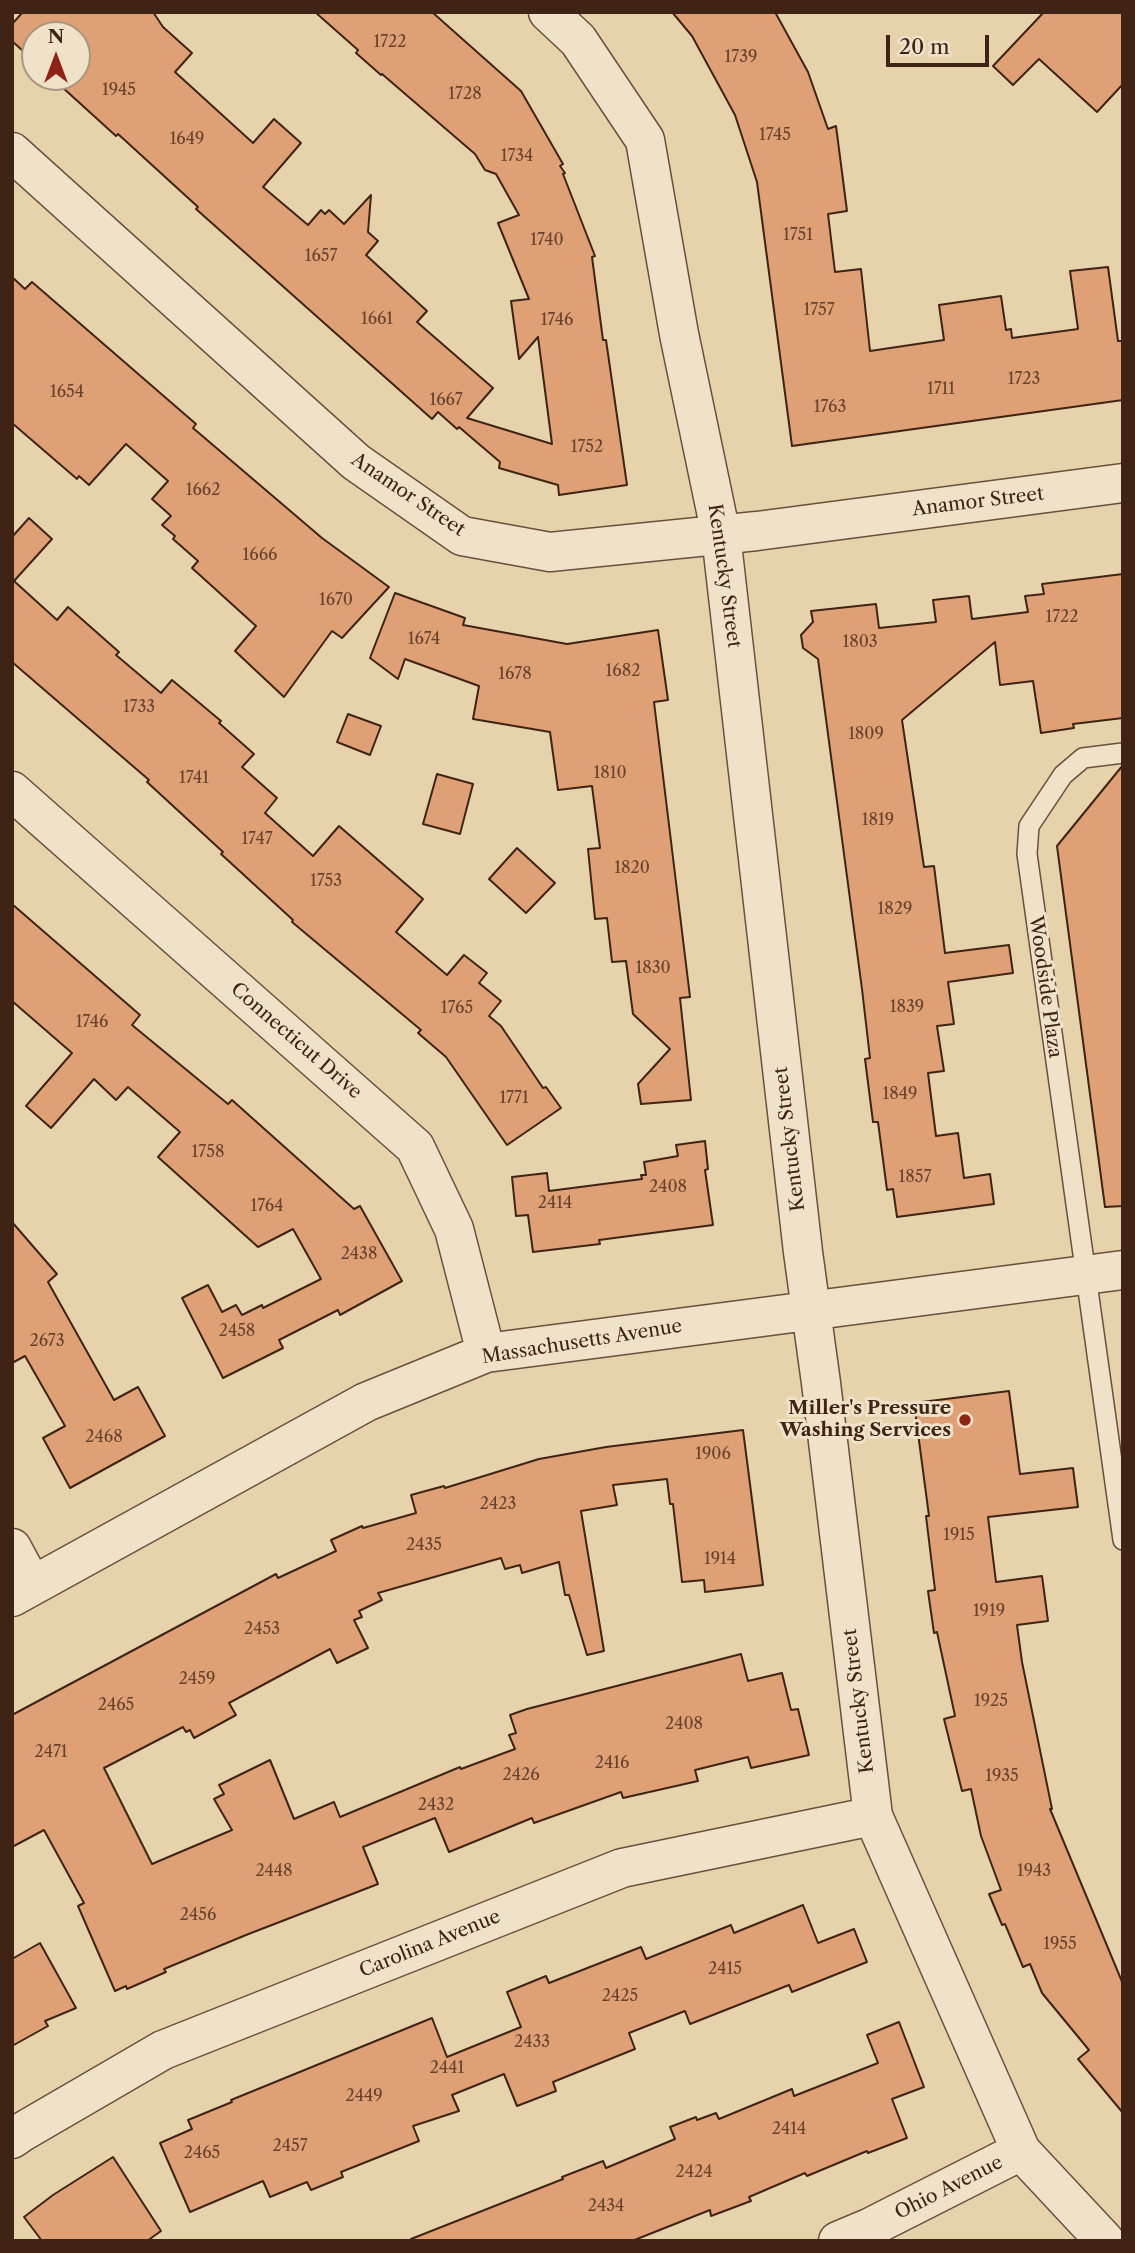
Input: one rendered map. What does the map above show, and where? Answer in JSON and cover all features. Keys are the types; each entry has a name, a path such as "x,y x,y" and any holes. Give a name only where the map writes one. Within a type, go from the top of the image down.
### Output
{"street":[{"name":"Kentucky Street","path":"548,12 578,40 645,140 679,334 721,535 803,1252 873,1816 1021,2151 1105,2241"},
{"name":"Anamor Street","path":"12,152 356,462 463,536 550,552 721,535 1123,483"},
{"name":"Connecticut Drive","path":"12,791 415,1147 454,1229 486,1353"},
{"name":"Massachusetts Avenue","path":"22,1591 366,1402 486,1353 1123,1270"},
{"path":"12,1548 22,1591"},
{"name":"Carolina Avenue","path":"12,2139 163,2050 622,1868 873,1816"},
{"name":"Ohio Avenue","path":"838,2241 1021,2151"}],"lane":[{"name":"Woodside Plaza","path":"1123,752 1083,758 1063,775 1030,826 1027,854 1123,1541"}],"building":[{"path":"23,12 153,12 163,27 192,53 175,72 253,143 274,119 301,143 263,187 308,225 321,210 325,214 329,210 344,224 371,195 368,232 378,241 366,255 427,311 417,322 493,388 467,418 552,444 538,337 519,359 511,301 529,299 498,223 519,215 496,174 485,170 475,154 356,53 358,50 315,12 432,12 521,91 563,164 560,166 565,173 563,174 595,256 592,257 603,340 606,340 627,485 559,495 558,485 499,468 500,462 438,412 432,419 196,209 198,207 118,134 116,136 66,91 91,91 91,21 21,21 21,49 12,41 12,24"},
{"path":"672,12 775,12 808,72 828,129 836,126 847,211 828,214 835,272 861,269 870,351 944,340 939,305 1001,296 1006,330 1011,329 1012,338 1078,329 1070,271 1108,267 1118,341 1123,341 1123,400 792,446 757,182 735,115 692,36"},
{"path":"1044,12 1123,12 1123,84 1097,112 1039,59 1013,85 993,66"},
{"path":"12,277 25,289 32,282 196,424 193,428 322,538 389,587 342,638 332,631 284,697 235,651 256,626 192,568 198,561 173,539 175,536 162,525 171,516 152,499 168,481 126,444 89,485 79,476 77,479 12,423"},
{"path":"29,518 52,539 14,581 57,620 68,607 119,652 116,655 161,693 172,680 221,721 219,723 254,754 242,767 277,798 265,813 313,856 339,826 423,899 396,932 447,975 464,955 487,973 479,983 501,1001 489,1016 501,1026 543,1088 546,1087 561,1108 507,1145 446,1057 418,1033 421,1030 292,922 293,920 221,854 223,852 147,782 149,780 12,662 12,537"},
{"path":"1123,574 1123,718 1073,724 1074,728 1041,733 1033,681 1000,685 995,642 902,720 924,867 934,866 945,953 1009,945 1013,973 948,982 954,1024 937,1026 944,1071 928,1073 936,1136 958,1133 964,1178 990,1174 994,1204 897,1217 893,1189 887,1190 878,1122 873,1122 865,1059 870,1058 862,989 818,659 803,648 801,635 813,622 811,611 876,604 879,628 936,622 933,600 969,596 972,619 1028,612 1025,596 1044,594 1042,584"},
{"path":"395,593 465,618 463,625 567,644 658,630 668,700 654,702 690,997 680,998 691,1100 641,1104 638,1084 670,1049 633,1014 626,961 612,962 607,918 595,919 588,849 600,848 592,786 558,790 550,732 473,719 479,686 405,659 398,679 370,658"},
{"path":"348,714 381,726 370,755 337,742"},
{"path":"1123,765 1123,1206 1105,1207 1057,846"},
{"path":"437,774 473,784 460,834 423,824"},
{"path":"517,848 555,883 526,913 489,879"},
{"path":"12,904 140,1015 132,1025 228,1104 232,1100 354,1209 360,1206 402,1281 340,1315 338,1310 279,1340 283,1348 223,1378 182,1298 208,1285 222,1312 236,1305 242,1315 262,1305 263,1308 321,1279 293,1229 258,1247 158,1157 180,1132 128,1087 116,1100 94,1079 51,1128 26,1106 72,1053 12,1001"},
{"path":"705,1141 708,1169 705,1170 713,1225 533,1252 528,1215 516,1216 512,1177 547,1173 549,1191 642,1179 641,1175 646,1175 644,1162 678,1156 676,1145"},
{"path":"12,1222 57,1274 48,1282 114,1400 138,1387 165,1436 70,1488 43,1438 65,1426 25,1356 12,1363"},
{"path":"1009,1391 1020,1474 1073,1468 1078,1507 988,1517 996,1582 1042,1576 1048,1621 1017,1625 1022,1662 1050,1809 1123,1984 1123,2113 1078,2059 1089,2050 1042,1993 1030,1964 1023,1967 1005,1924 1002,1925 989,1894 1001,1890 981,1836 971,1789 962,1791 944,1719 955,1716 937,1632 934,1633 928,1591 935,1590 926,1516 929,1516 914,1403"},
{"path":"743,1430 763,1585 705,1592 704,1580 682,1582 673,1504 670,1504 667,1479 613,1485 617,1505 581,1511 604,1651 587,1655 569,1595 565,1595 559,1562 522,1573 520,1565 505,1569 501,1558 378,1593 382,1600 359,1611 362,1617 354,1620 368,1648 337,1663 330,1649 229,1703 236,1715 194,1738 190,1730 186,1732 183,1727 104,1768 152,1864 232,1830 214,1799 224,1794 219,1785 270,1760 294,1819 334,1802 340,1817 460,1767 461,1769 515,1749 509,1735 516,1733 510,1715 741,1654 748,1681 782,1673 791,1710 798,1709 809,1755 751,1768 748,1757 695,1770 698,1781 623,1798 621,1792 534,1823 532,1818 449,1852 435,1818 363,1847 378,1884 164,1969 166,1972 127,1989 126,1986 115,1991 78,1906 84,1903 44,1830 12,1847 12,1715 276,1574 278,1578 336,1551 331,1540 362,1526 363,1528 416,1513 411,1495 444,1486 445,1488 539,1459 606,1447"},
{"path":"803,1905 818,1943 854,1929 867,1962 792,1992 789,1985 690,2024 685,2011 629,2033 635,2049 553,2082 556,2091 517,2106 504,2074 452,2095 459,2111 413,2126 419,2141 341,2172 343,2177 311,2190 307,2182 270,2197 263,2181 190,2212 160,2143 192,2129 188,2120 232,2102 231,2100 432,2018 447,2057 521,2027 507,1992 546,1976 549,1983 641,1947 646,1959 731,1925 734,1933"},
{"path":"40,1943 76,2008 45,2021 48,2026 12,2046 12,1959"},
{"path":"899,2022 924,2087 892,2099 907,2138 807,2176 805,2173 749,2197 751,2201 711,2216 710,2210 632,2241 411,2241 603,2161 606,2168 675,2139 670,2127 696,2117 697,2120 716,2113 719,2119 792,2089 794,2096 878,2063 867,2035"},
{"path":"113,2157 161,2231 147,2241 42,2241 24,2217"}],"place":[{"name":"Miller's Pressure Washing Services","path":"965,1420"}]}
